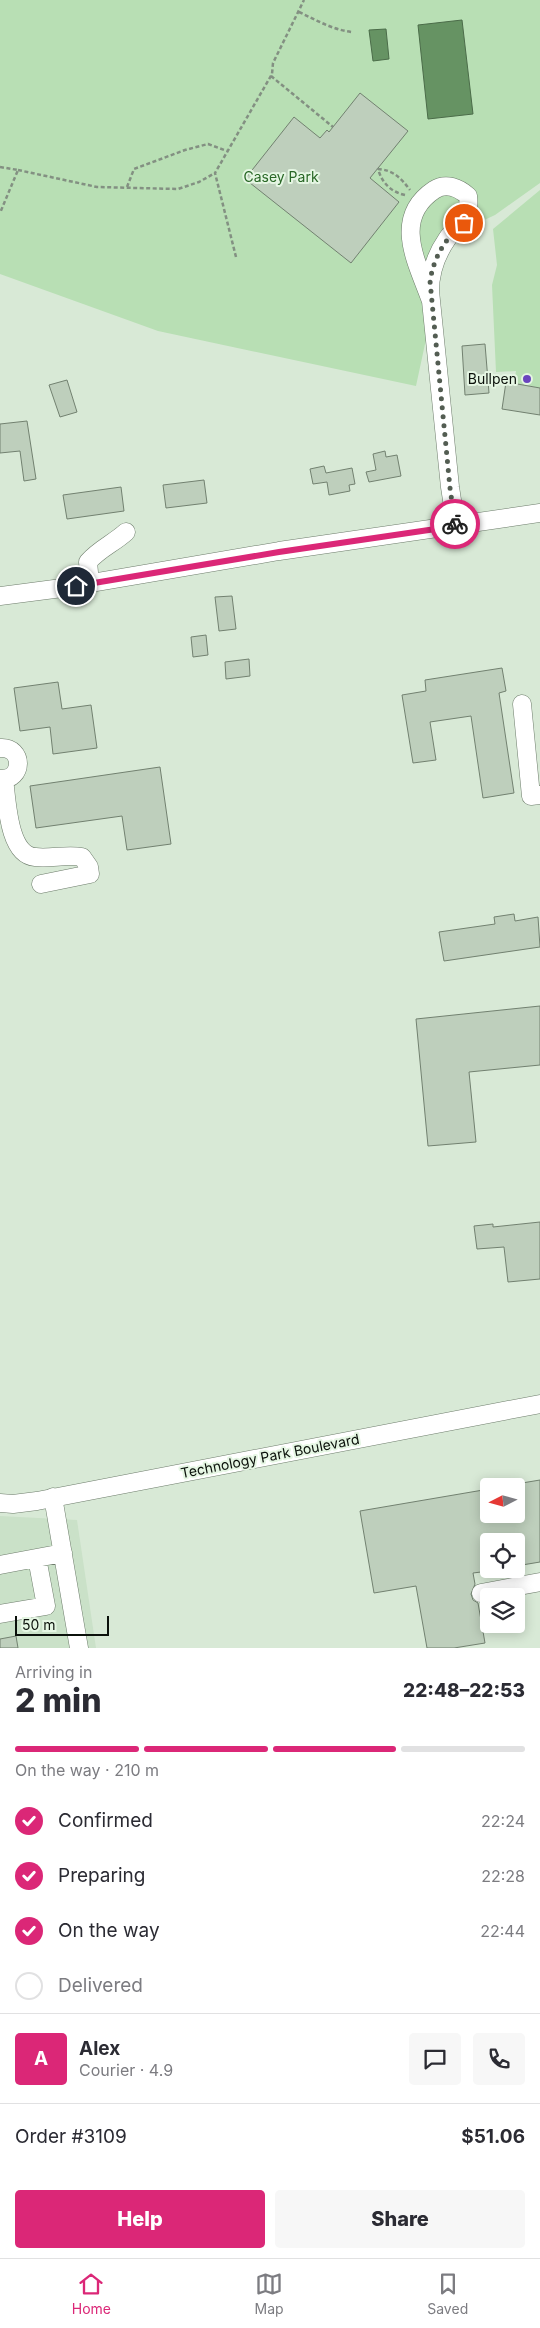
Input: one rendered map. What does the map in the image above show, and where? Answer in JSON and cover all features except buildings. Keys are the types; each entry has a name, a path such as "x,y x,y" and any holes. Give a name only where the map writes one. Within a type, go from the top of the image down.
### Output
{"street":[{"path":"431,301 410,241 410,224 419,204 436,188 459,188 468,196 470,209 464,223 448,237 434,262 430,281 456,526"},
{"path":"0,596 540,513"},
{"path":"90,583 88,562 97,551 118,540 126,532"},
{"path":"522,704 531,796 540,795"},
{"path":"0,748 14,752 19,760 17,771 9,778 2,779 14,839 20,850 32,857 47,858 72,855 82,857 89,867 90,874 41,884"},
{"name":"Technology Park Boulevard","path":"0,1503 13,1504 53,1497 540,1404"},
{"path":"53,1497 78,1648"},
{"path":"0,1565 63,1553"},
{"path":"0,1614 46,1606 37,1558"},
{"path":"508,1588 540,1582"}],"path":[{"path":"0,167 96,188 178,189 199,182 215,173 271,76 273,63 304,0"},
{"path":"299,12 335,28 352,32"},
{"path":"271,76 333,127"},
{"path":"127,187 134,169 185,150 208,144 227,151"},
{"path":"406,195 396,193 387,186 380,178 378,169 386,169 395,173 410,190"},
{"path":"0,213 18,170"},
{"path":"215,173 236,257"}],"shaded area":[{"path":"462,20 473,114 428,119 418,25"},
{"path":"386,29 389,59 373,61 369,30"},
{"path":"0,1516 77,1520 96,1648 0,1648"}],"green space":[{"name":"Casey Park","path":"0,0 540,0 540,183 495,215 448,237 416,386 158,331 0,274"},
{"path":"540,190 540,388 514,383 516,371 496,372 492,285 497,265 493,229"}],"way so far":[{"path":"455,524 432,320 430,281 434,262 438,254 448,237 464,223"}],"place":[{"name":"Bullpen","path":"527,379"}],"route":[{"path":"76,586 279,552 456,526 455,524"}]}
